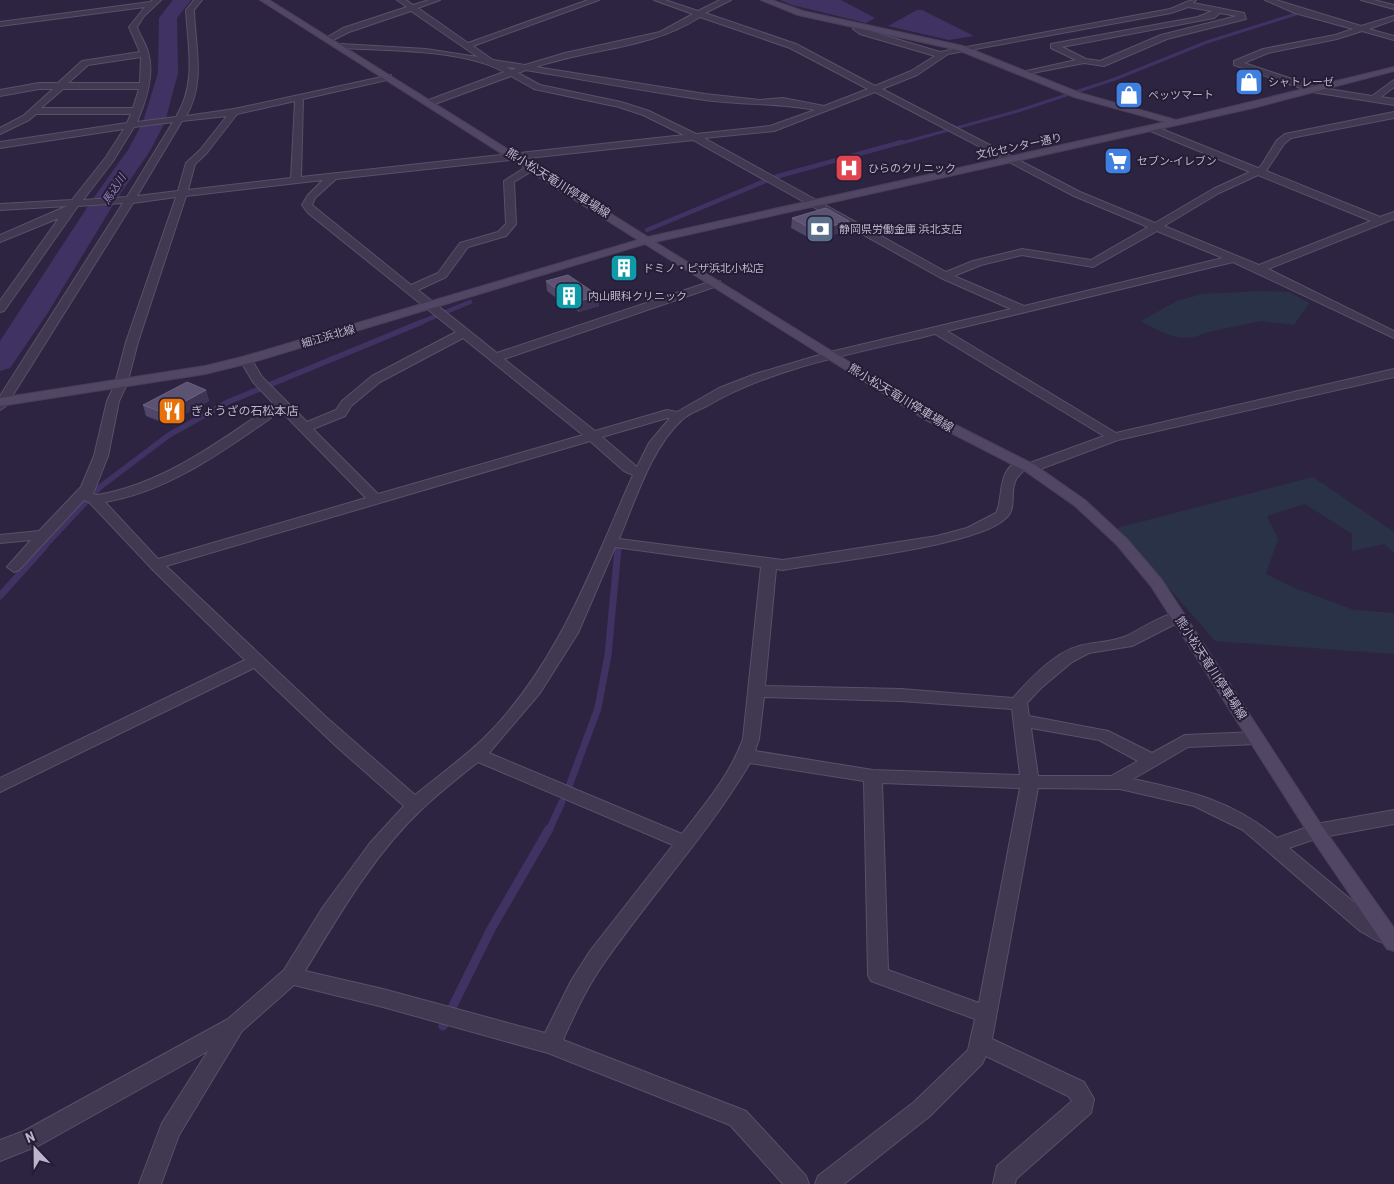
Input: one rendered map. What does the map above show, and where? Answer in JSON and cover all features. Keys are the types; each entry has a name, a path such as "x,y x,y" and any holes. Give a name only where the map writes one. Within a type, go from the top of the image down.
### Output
{"main road":[{"name":"熊小松天竜川停車場線","path":"264,0 341,46 830,356 928,416 1026,466 1080,503 1122,542 1157,583 1316,831 1391,940"},
{"path":"765,0 801,14 960,48 1077,96 1174,122"},
{"name":"文化センター通り","path":"649,240 1151,128 1394,69"},
{"name":"細江浜北線","path":"1,403 121,384 246,360 438,311 649,240"}],"street":[{"path":"103,0 107,9"},
{"path":"1,403 179,119 193,93 196,69 190,12 198,0"},
{"path":"401,0 486,60 536,87 621,105 646,113 695,137 945,276 1021,309"},
{"path":"328,39 346,30 436,0"},
{"path":"467,46 595,0"},
{"path":"658,0 793,46 1008,160 1077,194 1259,269 1394,335"},
{"path":"429,103 550,59 602,45 663,34 699,14 707,7 727,0"},
{"path":"1269,0 1360,30 1394,38"},
{"path":"1365,0 1394,7"},
{"path":"0,24 155,2"},
{"path":"0,239 70,210 81,202 135,125 136,111 143,86 144,54 133,27 141,15 155,2"},
{"path":"0,207 128,201 513,155 770,129 914,73 941,55 960,48 1170,11 1190,2 1244,16 1164,37 1101,64 1084,61 1054,46 1208,16 1219,10"},
{"path":"1394,18 1360,30 1266,51 1237,63 1317,89 1394,102"},
{"path":"860,27 858,29 863,32 941,55"},
{"path":"341,46 426,51 705,97 760,103 783,101 825,109"},
{"path":"0,131 26,118 90,61 144,54"},
{"path":"1022,73 1084,61"},
{"path":"0,145 234,112 299,99 388,77"},
{"path":"1372,99 1394,83"},
{"path":"0,93 39,86 143,86"},
{"path":"296,180 299,99"},
{"path":"34,111 136,111"},
{"path":"14,567 43,534 91,495 113,401 121,384 132,342 191,163 203,152 234,112"},
{"path":"945,276 977,263 1022,252 1093,264 1216,191 1260,171 1271,161 1280,142 1288,136 1347,126 1394,115"},
{"path":"1151,128 1380,220"},
{"path":"410,288 442,275 464,245 502,234 511,224 509,181 532,168"},
{"path":"333,176 311,197 307,205 494,358 594,436 629,468 640,474"},
{"path":"0,309 70,210"},
{"path":"1259,269 1394,215"},
{"path":"0,1151 32,1138 235,1025 291,976 330,912 376,848 415,806 476,754 534,689 570,632 640,474 656,443 679,416 723,392 750,381 830,356 1233,259"},
{"path":"494,358 716,283"},
{"path":"936,330 1114,437"},
{"path":"306,427 341,413 346,404 376,379 464,333"},
{"path":"246,360 282,404 376,500"},
{"path":"611,542 783,565 836,558 937,540 972,531 1001,516 1005,509 1008,481 1026,466 1114,437 1394,373"},
{"path":"91,495 129,494 206,456 282,404"},
{"path":"156,564 667,414 679,416"},
{"path":"91,495 156,564 256,661 374,772 415,806"},
{"path":"0,539 43,534"},
{"path":"550,1044 578,987 597,957 626,922 683,842 722,795 745,756 751,739 769,564"},
{"path":"826,1184 922,1108 975,1057 981,1044 988,1015 1030,782 1020,712 1035,684 1066,658 1085,648 1126,642 1178,617"},
{"path":"0,786 256,661"},
{"path":"756,691 901,695 1020,712 1102,736 1152,760"},
{"path":"1115,782 1185,741 1256,738"},
{"path":"476,754 683,842"},
{"path":"745,756 873,776 1030,782 1115,782 1198,800 1249,825 1367,925 1391,940"},
{"path":"873,776 878,975 988,1015"},
{"path":"1276,846 1316,831 1394,817"},
{"path":"291,976 550,1044 738,1118 798,1184"},
{"path":"150,1184 170,1130 235,1025"},
{"path":"981,1044 1076,1089 1083,1099 1083,1106 1005,1174 1004,1184"}],"shaded area":[{"path":"780,0 841,0 875,18 866,23 792,5"},
{"path":"917,10 922,10 974,36 949,40 888,26"},
{"path":"1259,291 1289,292 1309,303 1294,325 1261,321 1188,338 1172,336 1141,321 1177,301 1202,294"},
{"path":"1313,477 1394,532 1394,553 1384,544 1352,551 1352,534 1305,504 1267,516 1278,539 1266,574 1297,589 1354,610 1394,613 1394,654 1215,641 1117,528"}],"building":[{"path":"826,208 849,221 815,231 792,218"},
{"path":"568,275 599,296 579,301 573,297 570,299 546,281"},
{"path":"187,382 206,390 164,413 143,405"}],"waterway":[{"name":"馬込川","path":"0,362 33,314 104,200 139,151 154,122 168,73 168,18 182,0"},
{"path":"898,144 1018,111 1115,79 1207,42 1296,14"},
{"path":"647,230 775,177 902,142"},
{"path":"419,323 470,302"},
{"path":"43,548 100,487 169,435 228,402 422,322"},
{"path":"0,596 44,547"},
{"path":"568,789 598,708 608,655 618,549"},
{"path":"549,830 562,802"},
{"path":"443,1026 491,929 549,829"}],"place":[{"name":"シャトレーゼ","path":"1249,82"},
{"name":"ペッツマート","path":"1129,95"},
{"name":"セブン-イレブン","path":"1118,161"},
{"name":"ひらのクリニック","path":"849,168"},
{"name":"静岡県労働金庫 浜北支店","path":"820,229"},
{"name":"ドミノ・ピザ浜北小松店","path":"624,268"},
{"name":"内山眼科クリニック","path":"569,296"},
{"name":"ぎょうざの石松本店","path":"172,411"}]}
